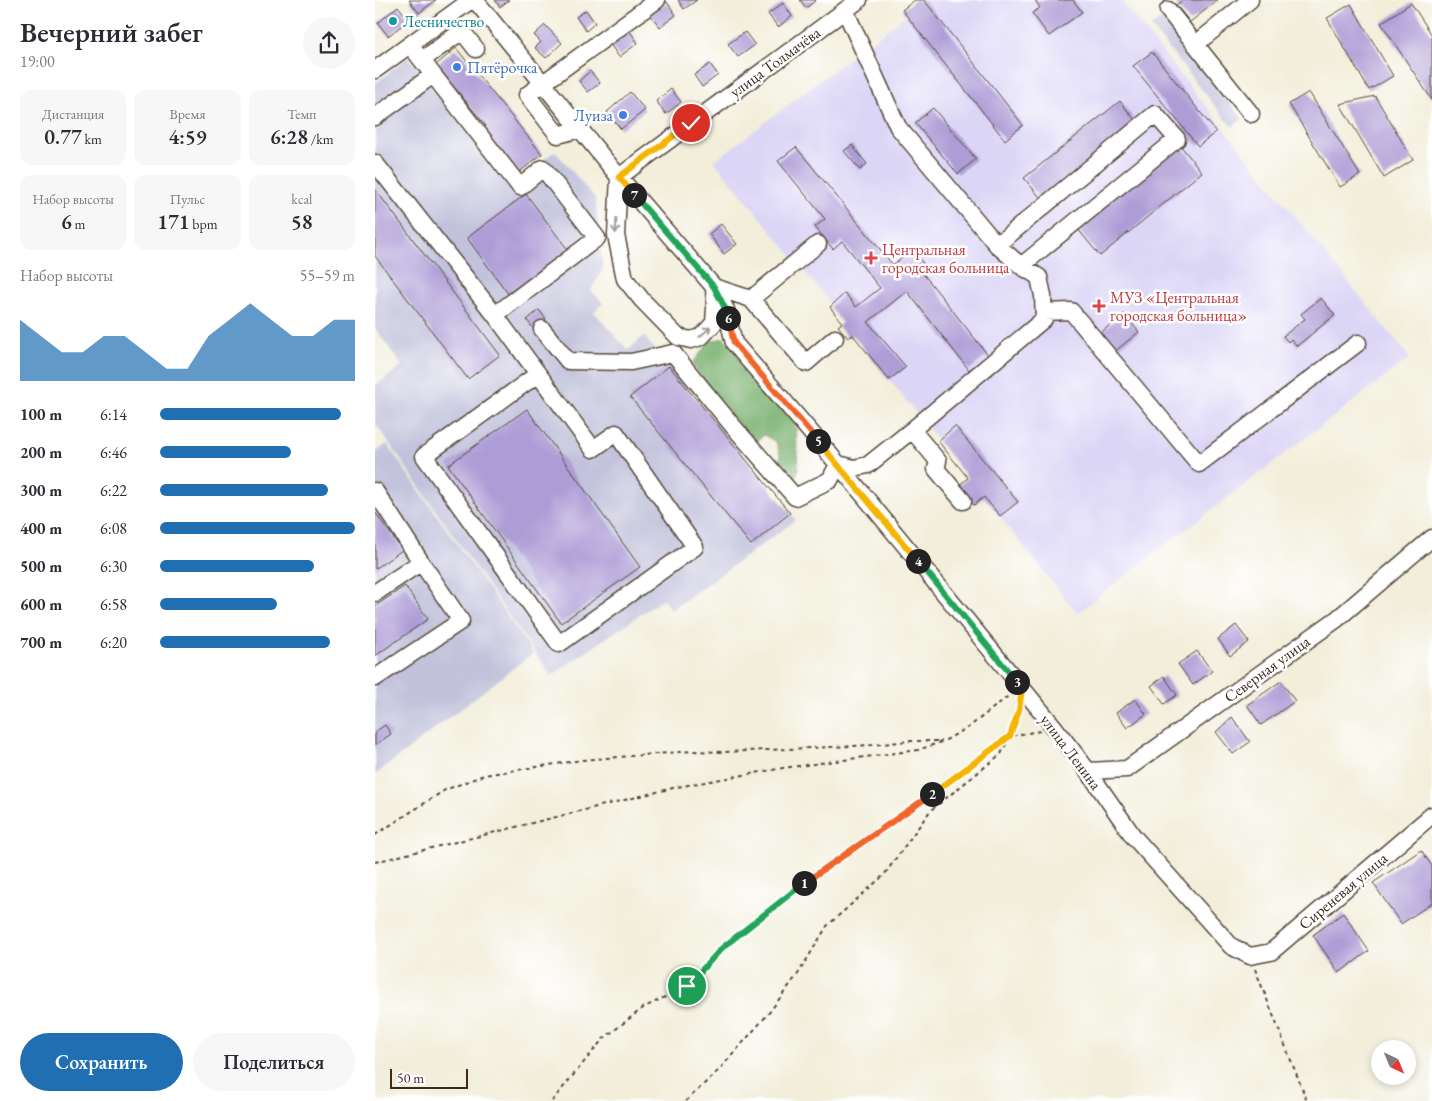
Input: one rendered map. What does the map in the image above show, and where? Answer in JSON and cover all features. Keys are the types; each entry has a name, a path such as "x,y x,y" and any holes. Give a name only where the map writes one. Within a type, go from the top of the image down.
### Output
{"street":[{"path":"375,70 471,0"},
{"name":"улица Ленина","path":"475,0 619,177 714,287 726,310 734,343 838,464 1055,728 1133,836 1231,946 1250,956"},
{"path":"542,82 657,0"},
{"name":"улица Толмачёва","path":"619,177 859,0"},
{"path":"1196,44 1250,0"},
{"path":"542,328 568,361 631,362 673,353 732,425 795,497 831,480 838,464 854,468 868,465 1044,319 1043,296 1039,278 1021,266 997,245 899,127 845,10"},
{"path":"1168,10 1251,114"},
{"path":"422,60 462,31 476,50"},
{"path":"410,44 520,187 543,168 597,238 495,315"},
{"path":"375,117 433,75"},
{"path":"997,245 1155,114 1177,140 1021,266"},
{"path":"375,163 495,315 593,448 616,432 695,547 559,644 424,456 538,374"},
{"path":"619,177 615,234 625,279 657,317 678,337 691,340 701,337 714,324 714,287 751,299 806,363 835,338"},
{"path":"751,299 818,244"},
{"path":"1043,312 1071,311 1199,464 1358,343"},
{"path":"912,430 938,461 936,469 963,501"},
{"path":"375,491 461,621 375,678"},
{"name":"Северная улица","path":"1088,772 1127,769 1337,618 1432,538"},
{"path":"375,593 421,562"},
{"name":"Сиреневая улица","path":"1250,956 1271,952 1432,815"}],"path":[{"path":"375,862 677,787 783,768 918,750 944,741 969,727 994,706 1014,692 1022,689 1019,710 1010,736 1001,754 930,811 884,876 827,926 798,974 768,1014 719,1070 686,1101"},
{"path":"552,1101 603,1039 643,1008 687,986 722,948 805,883 908,812 1010,736 1055,728"},
{"path":"375,835 445,790 484,774 582,760 693,751 725,752 944,741"},
{"path":"1250,956 1307,1101"}],"shaded area":[{"name":"МУЗ «Центральная городская больница»","path":"926,0 1120,0 1410,358 1077,613 984,497 974,505 958,486 968,477 853,335 848,338 838,326 842,323 830,307 832,305 714,161"},
{"path":"1162,18 1243,119 1232,127 1151,27"},
{"path":"408,57 511,185 555,151 595,198 603,269 591,290 603,303 594,312 628,350 644,336 796,520 671,610 663,599 551,676 375,423 375,386 402,366 375,328 375,84"},
{"path":"387,444 533,653 375,775 375,453"}],"green space":[{"path":"724,338 789,412 796,428 798,469 792,488 774,469 781,457 776,442 764,435 760,437 755,446 692,364 710,341"}],"building":[{"path":"409,0 436,0 419,13"},
{"path":"495,0 509,0 500,7"},
{"path":"678,0 697,0 684,9"},
{"path":"800,0 816,0 806,8"},
{"path":"915,0 924,0 1023,125 1005,140 902,10"},
{"path":"1035,0 1073,0 1082,12 1049,36 1032,13 1040,8"},
{"path":"1183,0 1218,0 1190,22 1176,5"},
{"path":"667,2 676,15 660,27 650,14"},
{"path":"783,3 792,16 778,27 768,14"},
{"path":"1411,3 1432,35 1432,100 1381,23"},
{"path":"1351,4 1393,76 1369,90 1327,18"},
{"name":"Лесничество","path":"398,6 409,20 388,36 378,23"},
{"path":"586,10 595,23 586,31 576,17"},
{"path":"545,25 562,43 546,58 535,48 541,42 534,35"},
{"path":"629,30 638,43 619,57 610,44"},
{"path":"745,32 755,45 738,57 728,44"},
{"path":"456,48 542,154 517,174 482,129 486,126 436,65"},
{"path":"1152,52 1216,132 1198,146 1133,66"},
{"path":"710,64 718,75 702,87 694,75"},
{"path":"590,71 600,83 588,92 579,81"},
{"path":"671,89 681,102 666,114 656,101"},
{"path":"630,92 645,110 621,129 607,112"},
{"path":"1309,92 1360,175 1340,187 1289,104"},
{"path":"1375,96 1413,160 1384,178 1340,104"},
{"path":"1120,101 1138,124 1043,201 1024,178"},
{"path":"933,108 976,159 958,174 915,123"},
{"path":"1179,144 1202,172 1100,256 1077,228"},
{"path":"852,145 867,164 860,170 844,151"},
{"name":"Центральная городская больница","path":"796,147 893,265 912,250 926,267 921,271 988,355 969,370 907,291 868,322 906,367 889,380 853,335 848,338 838,326 842,323 830,307 845,293 856,307 880,288 842,241 833,249 815,227 825,219 778,161"},
{"path":"375,189 500,355 468,379 375,256"},
{"path":"526,194 568,250 509,295 467,238"},
{"path":"721,224 737,244 724,254 709,234"},
{"path":"1321,298 1335,315 1297,346 1291,339 1288,342 1283,336 1305,319 1301,314"},
{"path":"539,310 546,319 533,328 527,320"},
{"path":"1124,314 1139,332 1114,352 1099,334"},
{"path":"669,366 790,513 751,545 630,397"},
{"path":"527,409 640,567 561,623 448,465"},
{"path":"955,426 1018,502 1000,516 984,497 974,505 958,486 968,478 938,441"},
{"path":"375,512 402,550 375,569"},
{"path":"405,586 428,619 375,656 375,606"},
{"path":"1236,625 1249,642 1230,656 1218,639"},
{"path":"1197,651 1212,671 1193,685 1178,664"},
{"path":"1164,676 1177,695 1164,704 1151,686"},
{"path":"1281,681 1295,701 1261,725 1247,705"},
{"path":"1135,699 1146,714 1127,728 1116,713"},
{"path":"1232,717 1250,742 1233,754 1216,732"},
{"path":"385,725 391,734 375,745 375,732"},
{"path":"1421,850 1432,866 1432,903 1401,924 1373,883"},
{"path":"1343,913 1369,951 1339,973 1313,935"}],"place":[{"name":"Лесничество","path":"393,21"},
{"name":"Пятёрочка","path":"457,67"},
{"name":"Луиза","path":"623,115"},
{"name":"Центральная городская больница","path":"871,258"},
{"name":"МУЗ «Центральная городская больница»","path":"1099,306"}],"route":[{"path":"687,986 722,948 805,883 908,812 1010,736 1019,710 1022,689 838,464 734,343 726,310 714,287 619,177 691,123"}]}
